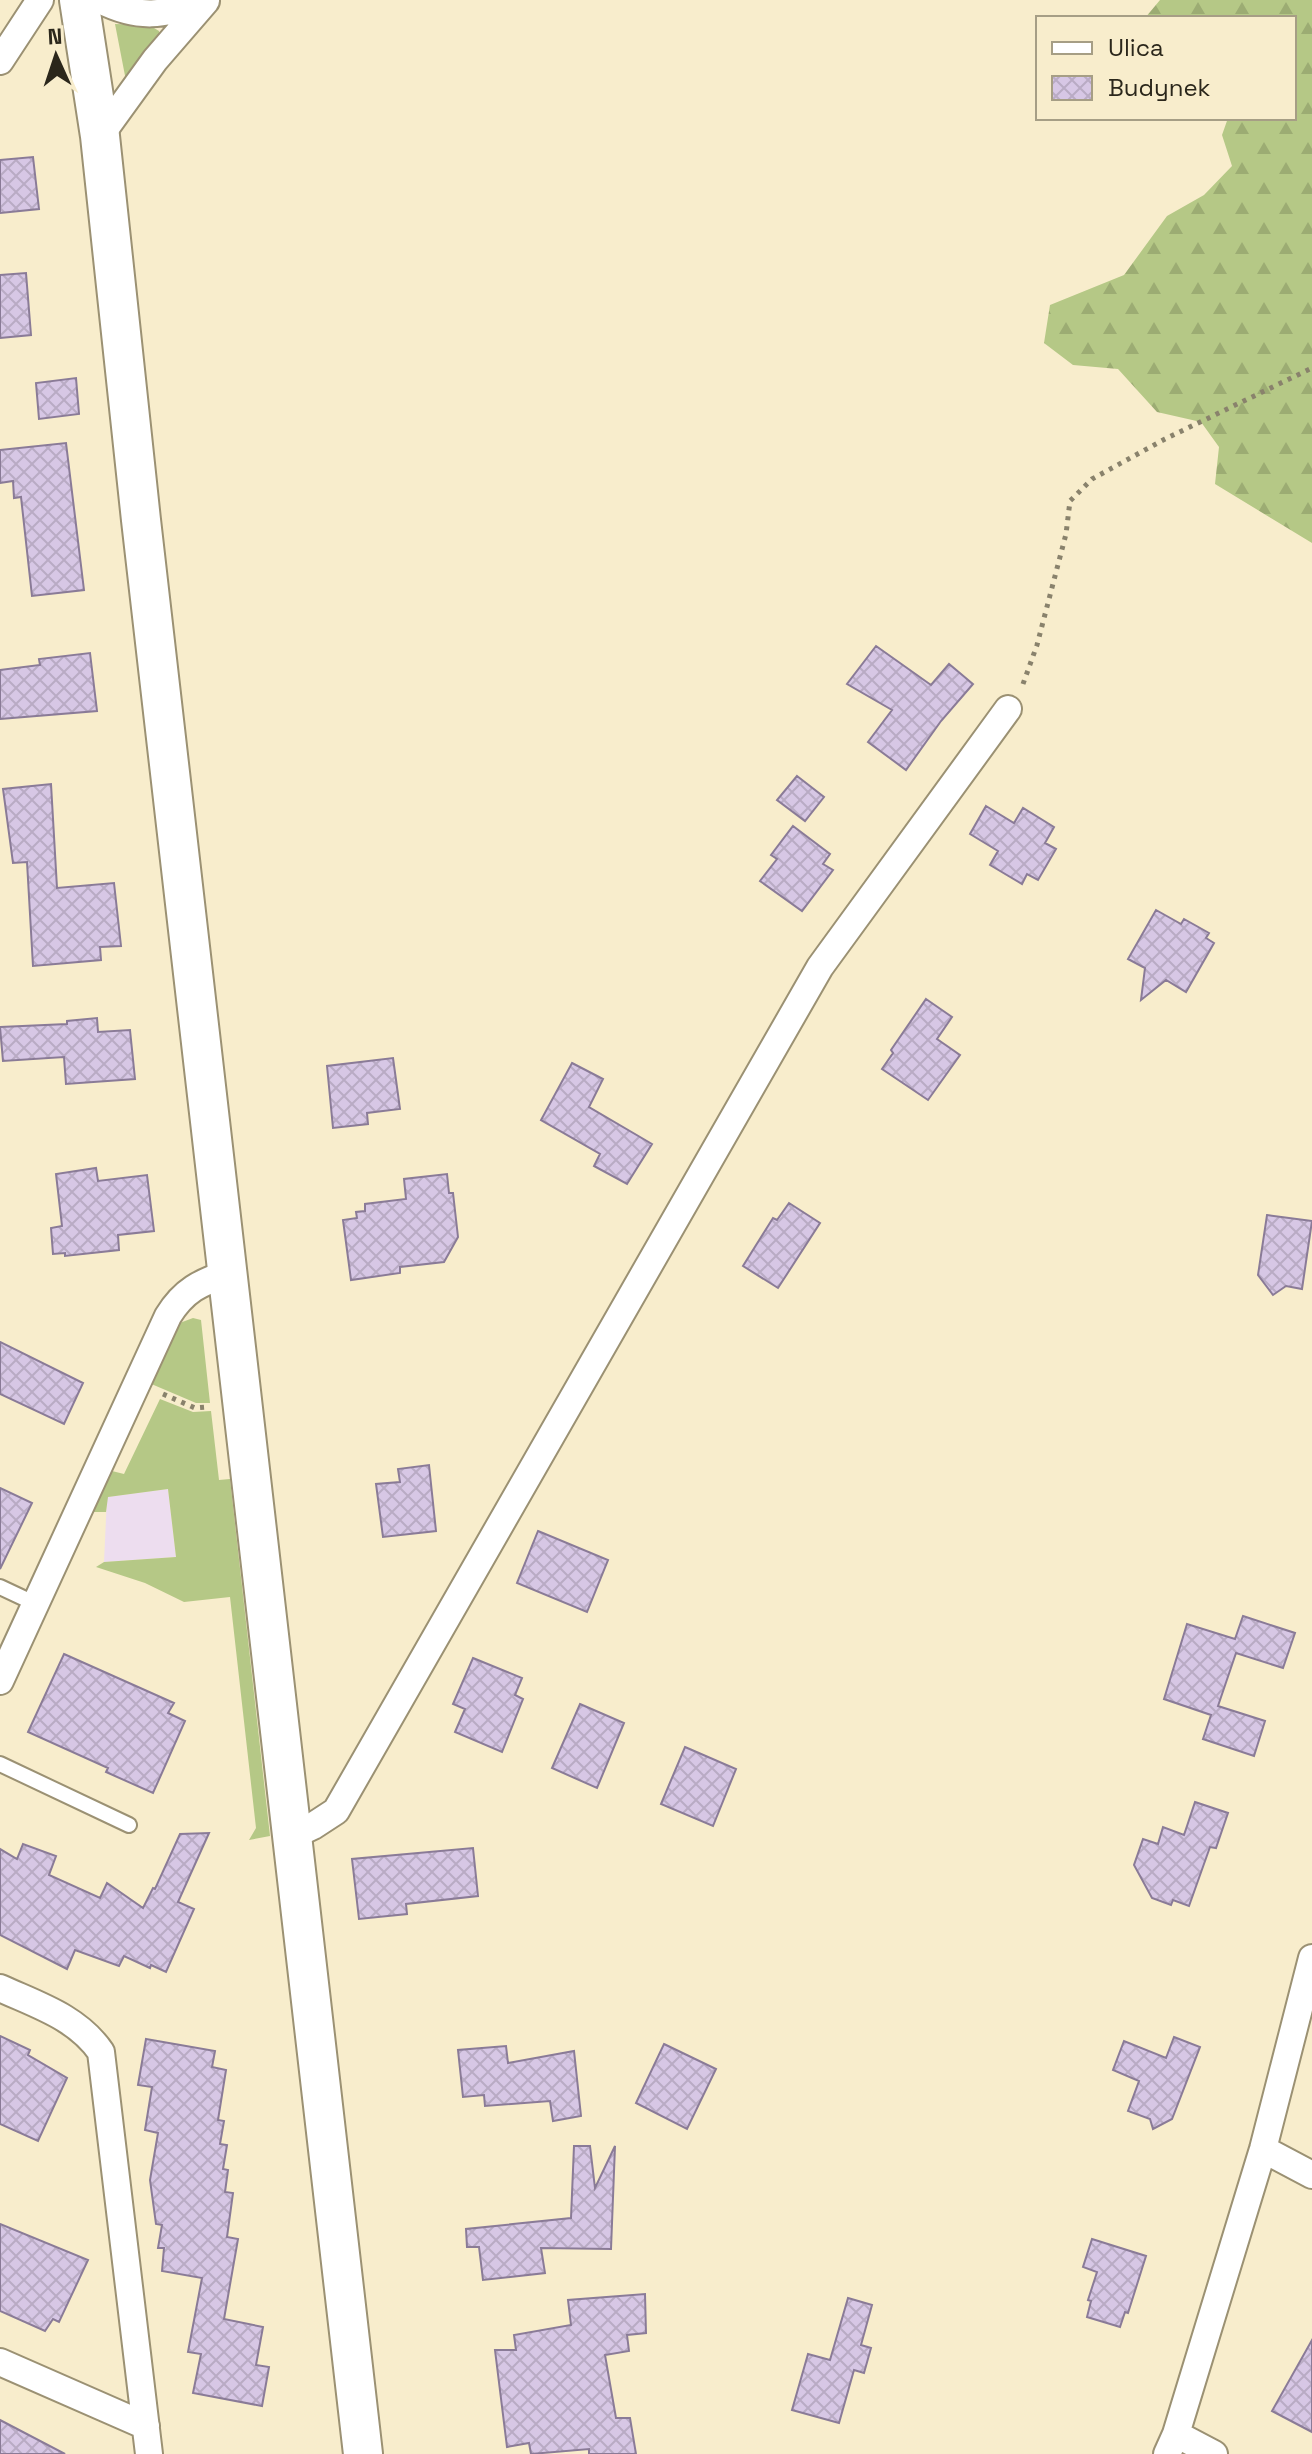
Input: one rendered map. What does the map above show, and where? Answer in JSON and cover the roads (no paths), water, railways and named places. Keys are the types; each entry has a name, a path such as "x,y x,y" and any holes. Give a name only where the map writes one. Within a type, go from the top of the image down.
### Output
{"street":[{"path":"0,61 40,0"},
{"path":"79,0 100,136 141,520 363,2454"},
{"path":"100,0 121,11 146,14 170,13 206,1"},
{"path":"100,136 155,60 206,1"},
{"path":"292,1836 336,1811 820,967 1008,709"},
{"path":"0,1681 168,1316 179,1299 202,1282 228,1273"},
{"path":"1214,2454 1172,2444 1263,2149 1312,1958"},
{"path":"0,1988 72,2021 101,2052 149,2454"},
{"path":"1263,2149 1312,2175"},
{"path":"0,2362 146,2426"}],"lane":[{"path":"0,1587 34,1603"},
{"path":"0,1764 129,1825"}]}
